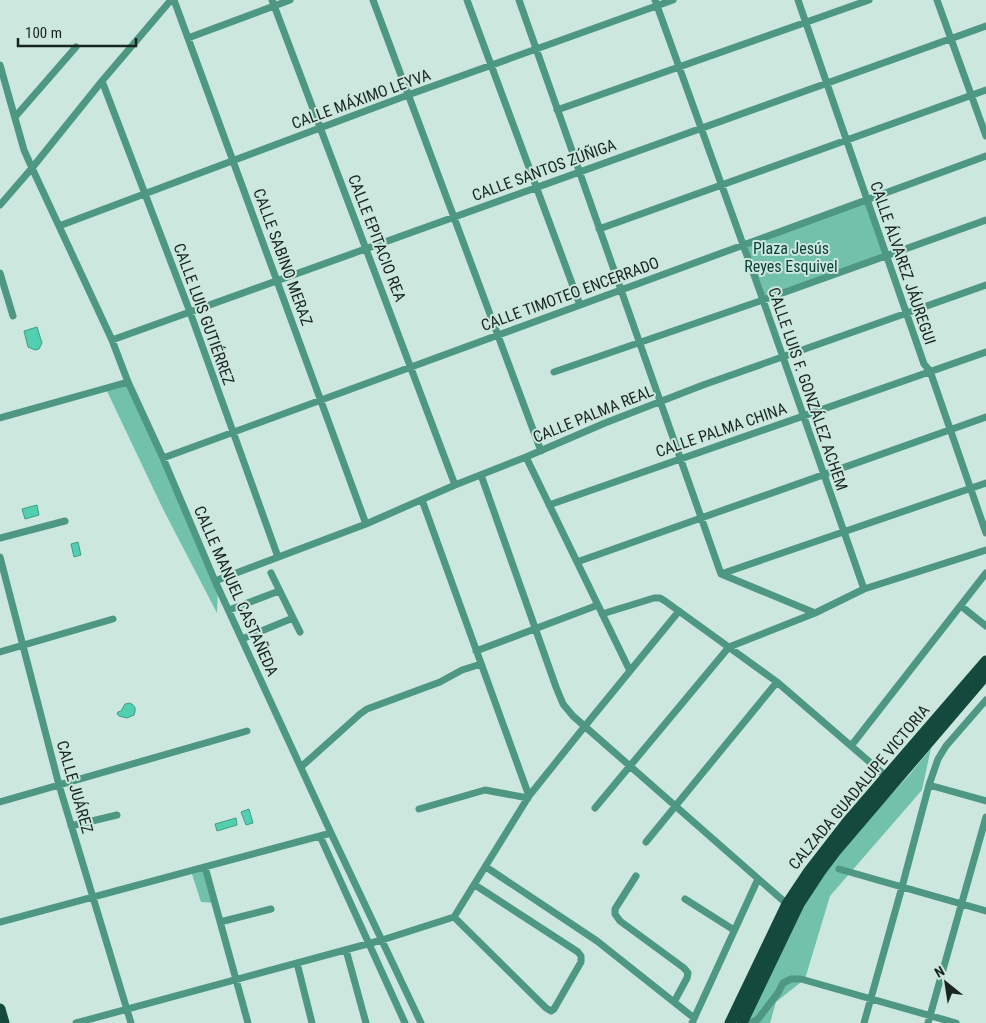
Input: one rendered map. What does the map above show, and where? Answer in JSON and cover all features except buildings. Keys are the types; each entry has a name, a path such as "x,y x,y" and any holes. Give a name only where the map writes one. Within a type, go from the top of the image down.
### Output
{"main road":[{"name":"CALZADA GUADALUPE VICTORIA","path":"730,1023 787,904 822,852 986,661"},
{"name":"CALZADA GUADALUPE VICTORIA","path":"742,1023 795,913 820,872 986,675"},
{"path":"0,1008 4,1023"}],"street":[{"name":"CALLE SABINO MERAZ","path":"173,0 366,524"},
{"path":"0,205 102,81 173,0"},
{"path":"188,38 273,3 290,0"},
{"path":"373,0 541,451"},
{"path":"467,0 580,305"},
{"path":"519,0 721,574 815,612"},
{"name":"CALLE MÁXIMO LEYVA","path":"58,226 656,3 673,0"},
{"name":"CALLE ÁLVAREZ JÁUREGUI","path":"798,0 906,313 924,364 930,371 986,533"},
{"path":"558,110 869,0"},
{"path":"937,0 986,136"},
{"name":"CALLE EPITACIO REA","path":"273,3 455,485"},
{"name":"CALLE LUIS F. GONZÁLEZ ACHEM","path":"656,3 864,589"},
{"name":"CALLE SANTOS ZÚÑIGA","path":"112,340 986,26"},
{"path":"15,117 76,46"},
{"name":"CALLE MANUEL CASTAÑEDA","path":"0,65 24,150 112,340 128,382 163,458 215,581 421,1023"},
{"name":"CALLE LUIS GUTIÉRREZ","path":"102,81 190,312 278,557"},
{"path":"599,229 986,90"},
{"name":"CALLE TIMOTEO ENCERRADO","path":"163,458 986,156"},
{"path":"554,372 986,220"},
{"path":"0,274 14,316"},
{"name":"CALLE PALMA REAL","path":"215,581 366,524 455,485 703,385 986,285"},
{"name":"CALLE PALMA CHINA","path":"549,505 986,352"},
{"path":"0,418 128,382"},
{"path":"577,562 986,417"},
{"path":"526,457 630,671"},
{"path":"481,475 563,704 584,726 787,904"},
{"path":"721,574 986,482"},
{"path":"422,500 528,797"},
{"path":"0,538 65,521"},
{"path":"595,808 729,647 815,612 864,589 986,550"},
{"name":"CALLE JUÁREZ","path":"0,557 59,786 131,1023"},
{"path":"271,572 300,632"},
{"path":"851,746 986,573"},
{"path":"229,610 279,591"},
{"path":"602,614 654,598 666,601 777,682 887,777"},
{"path":"476,651 598,605"},
{"path":"961,606 986,626"},
{"path":"76,1023 369,944 454,917 528,797 679,611"},
{"path":"242,639 293,618"},
{"path":"0,652 113,619"},
{"path":"301,767 367,709 440,682 462,670 481,664"},
{"path":"646,842 777,682"},
{"path":"864,1023 929,785 938,759 946,746 986,700"},
{"path":"0,802 247,731"},
{"path":"929,785 986,801"},
{"path":"419,809 485,790 528,797"},
{"path":"72,826 117,814"},
{"path":"929,1019 986,817"},
{"path":"0,922 331,833"},
{"path":"320,836 405,1023"},
{"path":"205,867 248,1023"},
{"path":"486,867 597,941 674,1002 693,1021 758,878"},
{"path":"838,869 986,911"},
{"path":"636,876 616,909 615,914 620,921 684,968 688,973 674,1002"},
{"path":"454,917 546,1008 551,1011 554,1009 581,962 581,956 578,952 475,885"},
{"path":"685,899 734,930"},
{"path":"220,922 272,910"},
{"path":"346,950 366,1023"},
{"path":"297,963 312,1023"},
{"path":"751,1023 758,1019 778,993 783,983 791,979 870,999 929,1019 956,1023"}],"green space":[{"name":"Plaza Jesús Reyes Esquivel","path":"869,198 888,256 762,300 743,242"},
{"path":"130,380 218,583 217,613 163,509 105,387"},
{"path":"931,748 922,790 830,896 805,979 776,1002 770,1023 744,1023 817,876 910,774"},
{"path":"205,867 215,903 201,902 191,871"}],"shaded area":[{"path":"37,327 42,343 39,349 35,350 28,347 24,331"},
{"path":"37,505 39,515 25,519 22,509"},
{"path":"78,542 81,555 74,557 71,544"},
{"path":"130,703 135,708 134,715 127,718 117,714 125,704"},
{"path":"249,809 253,823 246,825 241,812"},
{"path":"236,818 237,825 217,831 215,824"}]}
